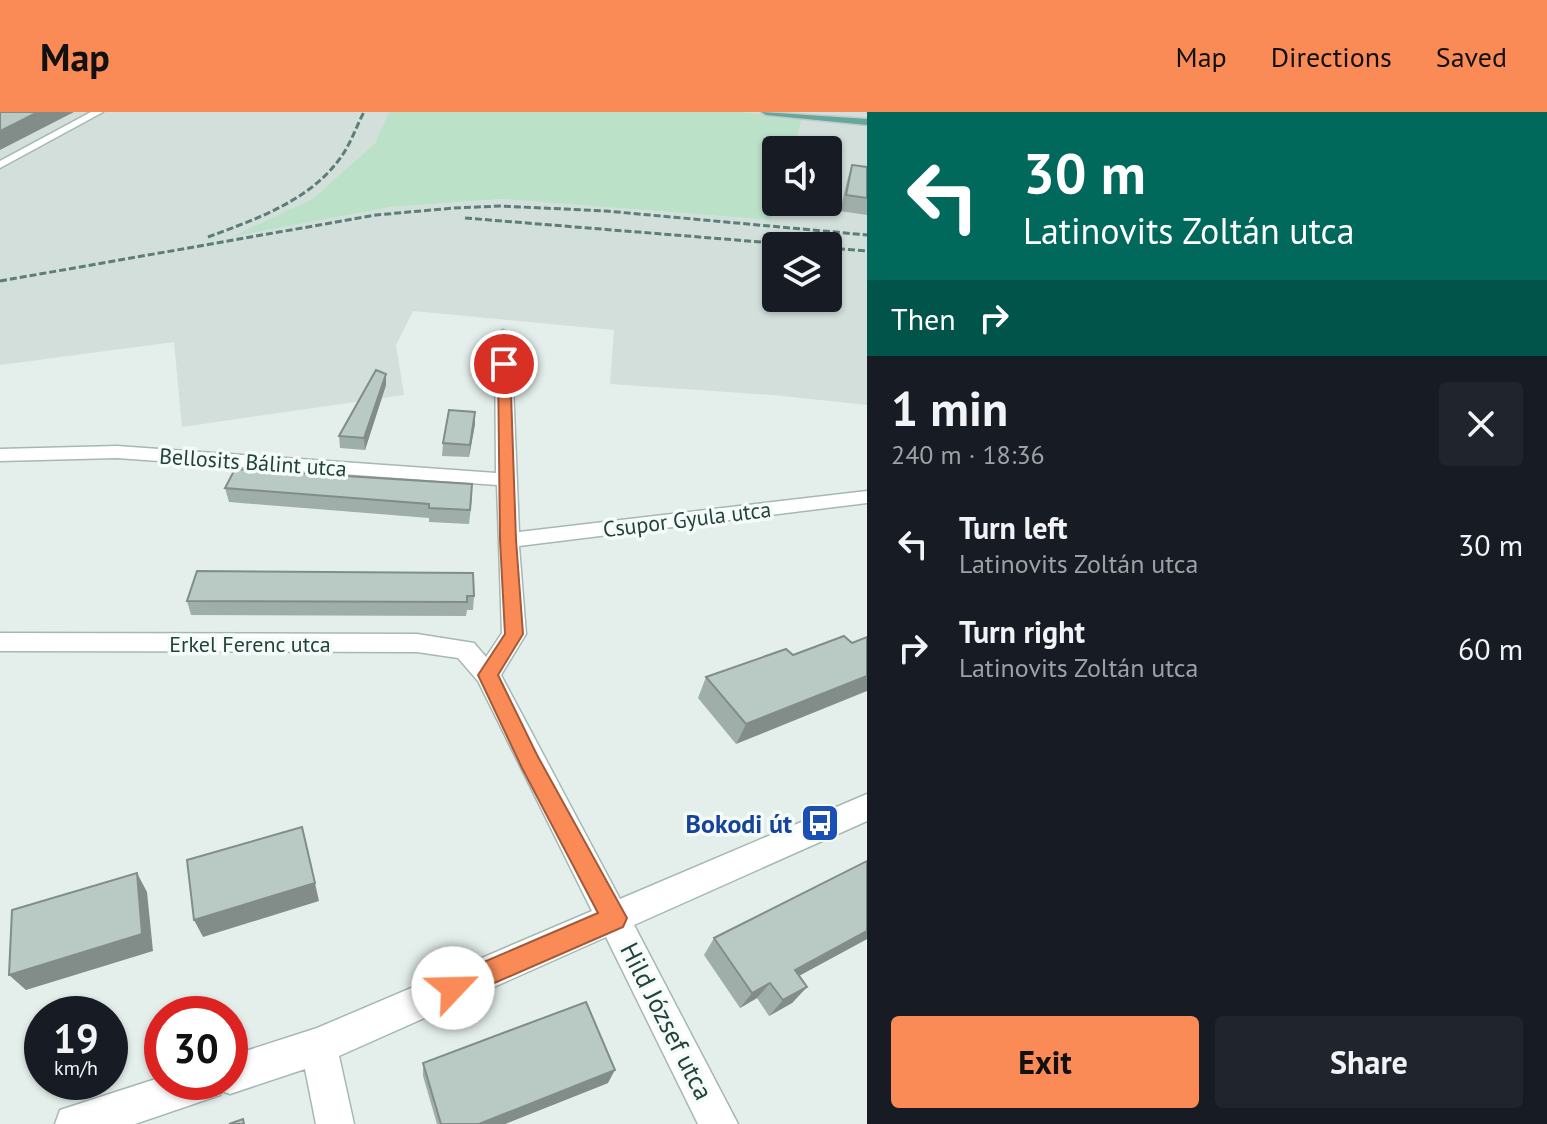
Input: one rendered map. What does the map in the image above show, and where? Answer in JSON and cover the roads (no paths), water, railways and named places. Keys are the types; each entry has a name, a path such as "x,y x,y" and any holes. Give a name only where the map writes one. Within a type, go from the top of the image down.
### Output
{"main road":[{"path":"766,112 867,122"}],"street":[{"path":"0,165 98,112"},
{"path":"488,675 514,634 508,540 503,335"},
{"name":"Bellosits Bálint utca","path":"0,455 117,452 506,480"},
{"name":"Csupor Gyula utca","path":"508,540 867,497"},
{"name":"Erkel Ferenc utca","path":"0,642 417,643 465,650 488,675"},
{"name":"Hild József utca","path":"488,675 530,762 719,1124"},
{"path":"248,1069 319,1046 867,807"},
{"path":"319,1046 335,1124"},
{"path":"74,1124 150,1100"}],"railway":[{"path":"208,237 281,207 314,186 341,157 364,112"},
{"path":"0,281 376,215 454,208 500,206 606,211 867,235"},
{"path":"465,218 762,242"},
{"path":"842,249 867,251"}],"place":[{"name":"Bokodi út","path":"820,823"}]}
